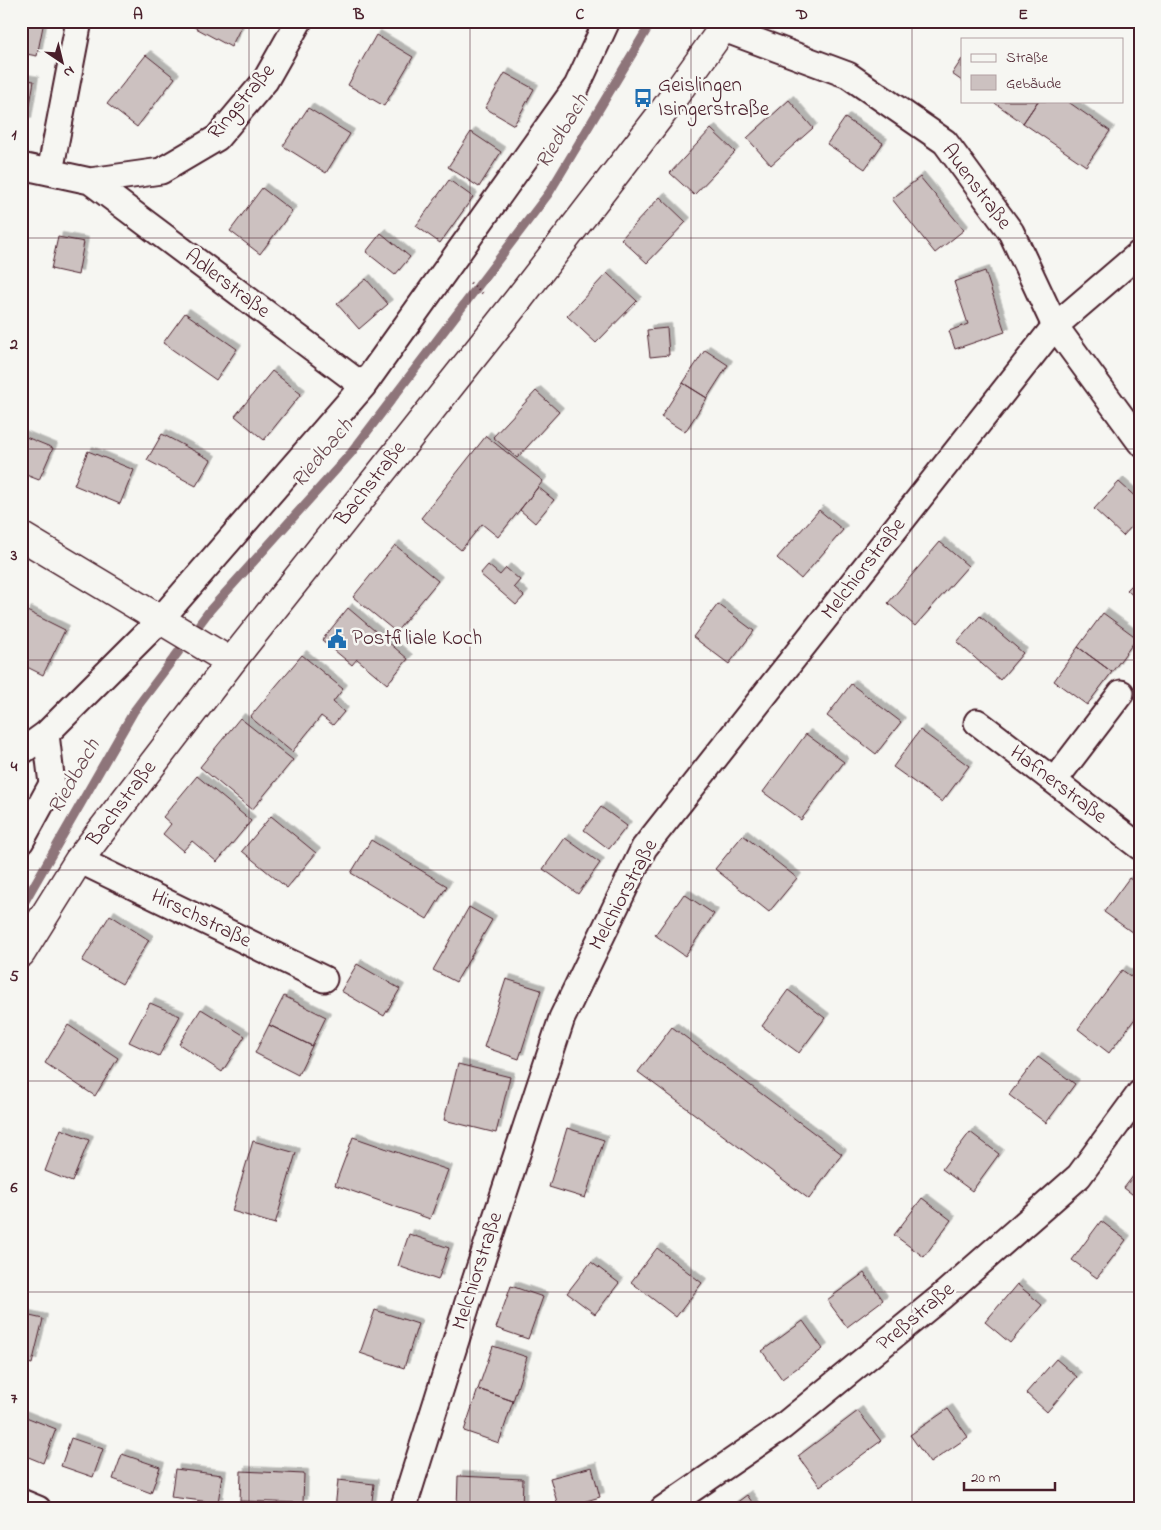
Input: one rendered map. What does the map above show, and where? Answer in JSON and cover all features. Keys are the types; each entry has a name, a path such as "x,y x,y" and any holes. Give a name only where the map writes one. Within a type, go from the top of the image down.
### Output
{"street":[{"path":"50,172 79,21"},
{"name":"Ringstraße","path":"21,166 90,181 160,171 217,138 265,81 299,21"},
{"path":"21,752 46,734 166,624 364,386 577,86 607,21"},
{"name":"Bachstraße","path":"21,953 79,860 220,655 508,312 663,112 726,25"},
{"name":"Auenstraße","path":"726,25 848,75 945,142 1011,232 1055,326 1140,442"},
{"name":"Adlerstraße","path":"90,181 364,386"},
{"name":"Melchiorstraße","path":"403,1509 468,1302 562,1018 644,848 1055,326 1140,253"},
{"path":"21,536 220,655"},
{"path":"1054,781 1121,693"},
{"name":"Hafnerstraße","path":"977,722 1140,847"},
{"path":"21,841 52,784 46,734"},
{"name":"Hirschstraße","path":"79,860 324,979"},
{"name":"Preßstraße","path":"663,1509 782,1427 940,1297 1078,1176 1140,1093"},
{"path":"21,1502 38,1509"}],"path":[{"path":"449,266 508,312"}],"building":[{"path":"21,21 44,21 37,56 21,53"},
{"path":"183,21 244,21 231,47"},
{"path":"376,35 413,57 384,106 348,85"},
{"path":"146,55 175,78 137,127 107,104"},
{"path":"961,60 961,80 952,74"},
{"path":"505,73 534,89 514,125 485,108"},
{"path":"21,79 34,81 27,122 21,121"},
{"path":"789,100 813,128 771,165 747,138"},
{"path":"993,102 1037,102 1023,123"},
{"path":"1037,102 1068,102 1110,131 1086,166 1023,123"},
{"path":"308,108 350,134 326,173 283,146"},
{"path":"845,118 883,143 865,169 827,144"},
{"path":"711,129 735,152 694,195 670,173"},
{"path":"471,132 501,152 479,187 448,167"},
{"path":"920,177 964,230 935,253 892,199"},
{"path":"449,180 473,197 440,243 416,226"},
{"path":"262,188 292,211 260,254 230,231"},
{"path":"660,197 686,222 647,263 621,239"},
{"path":"381,233 410,257 395,275 366,252"},
{"path":"58,237 84,242 78,275 51,269"},
{"path":"985,271 1005,332 955,349 949,331 968,324 954,282"},
{"path":"607,273 637,301 596,343 567,316"},
{"path":"366,279 388,304 359,329 337,304"},
{"path":"185,313 237,349 216,380 163,343"},
{"path":"667,328 669,355 650,357 647,330"},
{"path":"705,350 728,365 707,398 683,383"},
{"path":"272,371 301,394 264,440 235,416"},
{"path":"683,383 707,398 685,432 661,417"},
{"path":"536,391 559,412 517,458 493,437"},
{"path":"162,434 211,460 196,486 147,460"},
{"path":"21,435 53,448 39,480 21,473"},
{"path":"486,436 543,481 498,537 482,524 461,550 421,518"},
{"path":"88,451 134,470 120,504 74,485"},
{"path":"1119,482 1140,501 1140,517 1123,536 1094,509"},
{"path":"538,487 554,500 535,523 520,510"},
{"path":"819,510 843,530 801,579 777,558"},
{"path":"940,542 968,566 915,626 888,603"},
{"path":"395,545 438,581 396,632 353,597"},
{"path":"488,565 500,575 506,568 520,580 514,587 524,596 516,605 480,574"},
{"path":"1140,577 1140,602 1127,590"},
{"path":"718,604 754,631 729,664 693,637"},
{"path":"348,608 408,659 387,684 357,659 352,665 322,640"},
{"path":"27,611 65,630 43,675 21,664 21,623"},
{"path":"1103,613 1137,638 1112,672 1078,647"},
{"path":"980,616 1023,653 1000,680 957,642"},
{"path":"1078,647 1112,672 1087,705 1054,681"},
{"path":"302,655 343,689 333,702 344,712 333,725 321,716 292,752 250,717"},
{"path":"851,684 901,722 876,754 827,716"},
{"path":"240,718 293,760 252,810 200,767"},
{"path":"920,730 969,766 942,802 893,767"},
{"path":"806,734 844,762 801,820 763,792"},
{"path":"197,776 251,821 217,862 192,841 183,851 163,834 171,824 163,817"},
{"path":"601,807 627,826 609,849 584,830"},
{"path":"271,816 316,853 287,888 242,851"},
{"path":"743,835 797,878 769,912 715,869"},
{"path":"565,838 600,863 578,894 543,869"},
{"path":"371,840 447,886 427,919 351,873"},
{"path":"1129,878 1140,886 1140,938 1104,912"},
{"path":"684,894 714,914 685,956 655,935"},
{"path":"469,907 492,920 456,982 433,970"},
{"path":"110,915 149,940 122,984 82,961"},
{"path":"357,964 400,989 384,1016 341,991"},
{"path":"1122,970 1140,983 1140,1012 1109,1053 1078,1029"},
{"path":"506,979 541,990 519,1059 484,1047"},
{"path":"788,990 825,1018 799,1053 762,1026"},
{"path":"284,996 326,1017 312,1046 269,1025"},
{"path":"150,1003 180,1016 159,1056 129,1042"},
{"path":"201,1009 245,1036 222,1072 179,1044"},
{"path":"68,1025 118,1058 95,1096 45,1063"},
{"path":"269,1025 312,1046 298,1075 255,1053"},
{"path":"672,1027 842,1154 809,1199 638,1072"},
{"path":"1038,1057 1075,1084 1046,1123 1009,1095"},
{"path":"458,1064 510,1077 496,1133 444,1120"},
{"path":"567,1128 604,1140 585,1198 549,1187"},
{"path":"61,1129 89,1140 72,1182 45,1171"},
{"path":"970,1132 999,1154 972,1191 942,1169"},
{"path":"353,1137 448,1170 430,1219 335,1185"},
{"path":"253,1141 296,1153 275,1224 232,1211"},
{"path":"1140,1167 1140,1200 1124,1188"},
{"path":"922,1198 951,1220 924,1257 894,1235"},
{"path":"1101,1221 1126,1240 1097,1278 1072,1260"},
{"path":"409,1234 449,1248 438,1280 398,1266"},
{"path":"657,1248 702,1283 676,1317 631,1282"},
{"path":"591,1262 619,1283 595,1314 567,1293"},
{"path":"864,1273 883,1300 847,1327 827,1300"},
{"path":"1017,1284 1042,1305 1010,1343 985,1322"},
{"path":"511,1286 543,1297 528,1339 496,1328"},
{"path":"375,1310 418,1324 404,1368 360,1353"},
{"path":"21,1314 43,1319 32,1364 21,1361"},
{"path":"803,1321 823,1349 782,1379 762,1351"},
{"path":"493,1346 527,1357 513,1401 478,1389"},
{"path":"1056,1359 1077,1377 1047,1412 1026,1393"},
{"path":"478,1389 513,1401 499,1443 464,1431"},
{"path":"948,1409 968,1437 930,1463 910,1435"},
{"path":"858,1411 881,1441 820,1486 798,1456"},
{"path":"21,1415 56,1429 43,1463 21,1454"},
{"path":"71,1438 103,1449 93,1477 61,1466"},
{"path":"122,1454 160,1467 151,1493 113,1479"},
{"path":"592,1467 600,1497 559,1509 550,1478"},
{"path":"175,1469 222,1475 218,1503 171,1497"},
{"path":"241,1471 304,1474 303,1503 240,1501"},
{"path":"458,1476 523,1479 522,1509 457,1509"},
{"path":"338,1480 374,1484 371,1509 335,1509"},
{"path":"747,1495 757,1509 728,1509"}],"waterway":[{"name":"Riedbach","path":"21,908 134,711 210,610 351,453 549,193 652,21"}],"place":[{"name":"Geislingen Isingerstraße","path":"643,98"},
{"name":"Postfiliale Koch","path":"337,639"}]}
